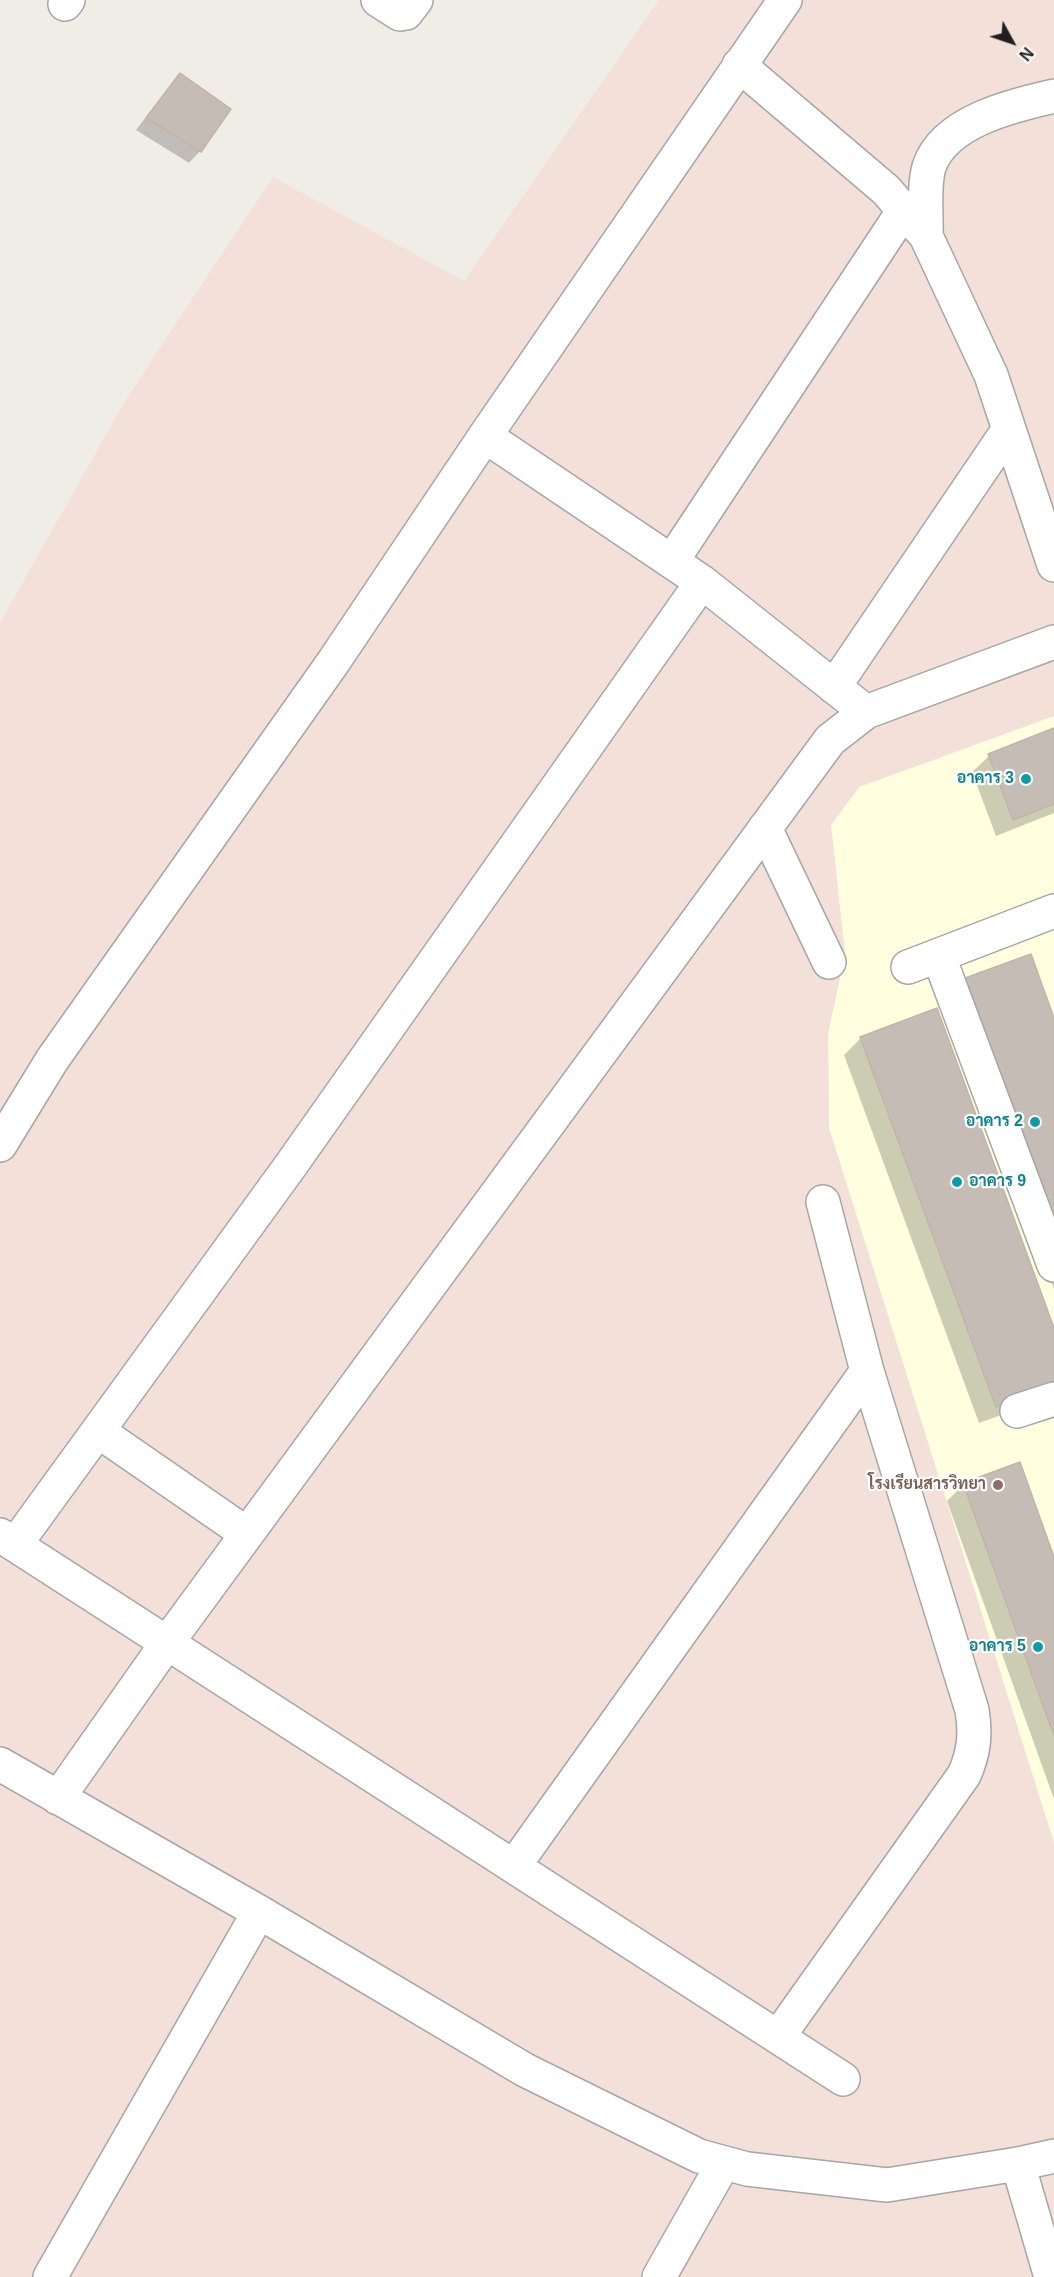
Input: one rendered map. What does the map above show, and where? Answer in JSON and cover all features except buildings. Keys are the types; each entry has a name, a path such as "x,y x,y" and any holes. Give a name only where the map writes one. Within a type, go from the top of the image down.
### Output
{"street":[{"path":"378,0 400,14 406,13 416,0"},
{"path":"0,1145 52,1060 334,661 484,436 785,0"},
{"path":"739,65 886,190 926,236 991,375 1054,565"},
{"path":"926,236 930,166 939,150 957,130 1009,106 1054,96"},
{"path":"672,561 904,210"},
{"path":"834,687 1010,429"},
{"path":"484,436 702,582 866,712"},
{"path":"702,582 291,1165 98,1431 8,1540 843,2079"},
{"path":"58,1798 167,1643 831,740 866,712 1054,642"},
{"path":"765,828 829,962"},
{"path":"908,967 1054,911"},
{"path":"939,957 1054,1265"},
{"path":"778,2037 964,1775 971,1758 975,1728 972,1710 867,1371 823,1202"},
{"path":"514,1866 867,1371"},
{"path":"1017,1411 1054,1399"},
{"path":"98,1431 247,1534"},
{"path":"0,1764 259,1912 525,2070 699,2156 747,2169 886,2185 1054,2156"},
{"path":"50,2277 259,1912"},
{"path":"659,2277 723,2164"},
{"path":"1018,2164 1051,2277"}],"shaded area":[{"path":"659,0 1054,0 1054,716 859,787 831,825 845,955 828,1033 829,1128 1054,1843 1054,2277 0,2277 0,623 125,401 273,177 464,281"},
{"name":"โรงเรียนสารวิทยา","path":"1054,716 1054,1843 829,1128 828,1033 845,955 831,825 859,787"}],"place":[{"name":"อาคาร 3","path":"1026,779"},
{"name":"อาคาร 2","path":"1035,1122"},
{"name":"อาคาร 9","path":"957,1182"},
{"name":"โรงเรียนสารวิทยา","path":"998,1485"},
{"name":"อาคาร 5","path":"1038,1647"}]}
